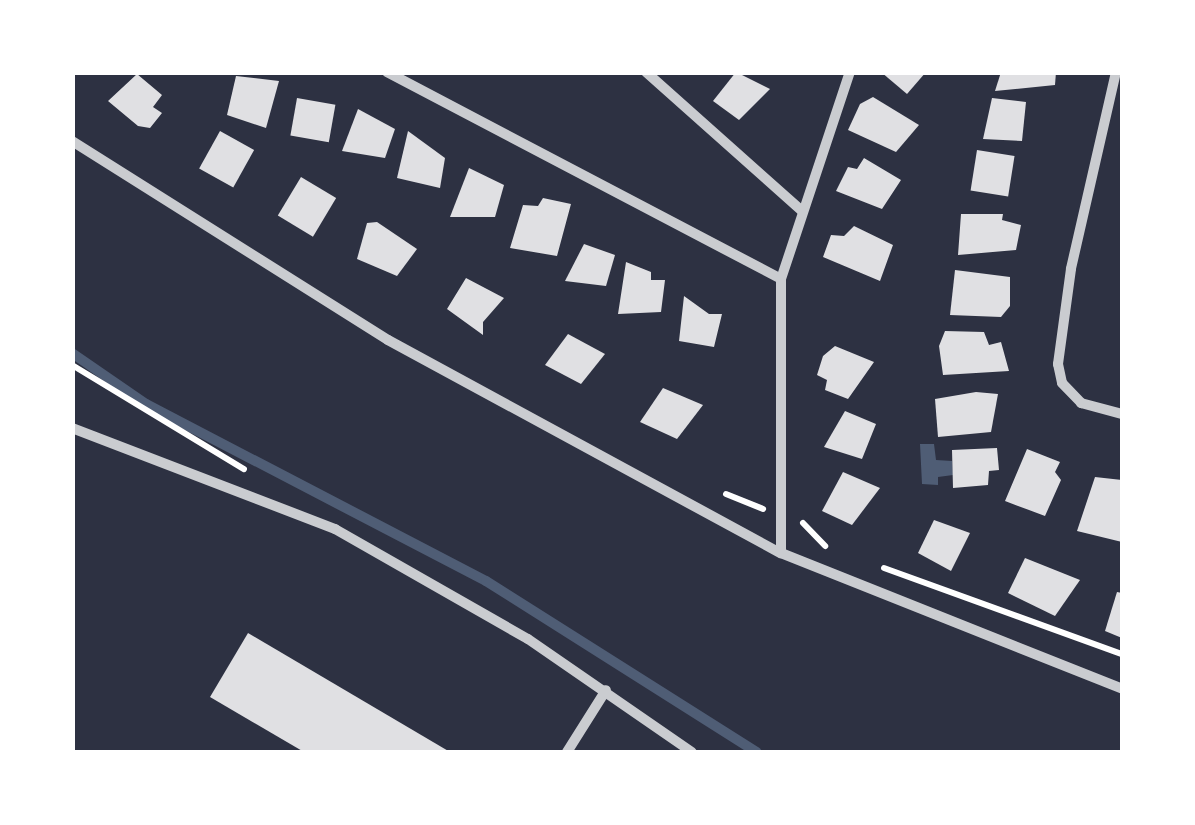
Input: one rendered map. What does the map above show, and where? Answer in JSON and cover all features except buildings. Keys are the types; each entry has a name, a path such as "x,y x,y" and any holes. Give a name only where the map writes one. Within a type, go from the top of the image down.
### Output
{"street":[{"path":"387,72 781,278"},
{"path":"646,72 802,211"},
{"path":"781,553 781,278 850,72"},
{"path":"1116,72 1071,268 1058,364 1066,390 1080,403 1122,414"},
{"path":"72,141 388,340 781,553 1122,689"},
{"path":"72,428 335,529 606,690 692,752"},
{"path":"567,752 606,690"}],"path":[{"path":"803,523 825,546 843,553"},
{"path":"880,566 1122,654"}],"water":[{"path":"920,444 934,444 936,460 952,461 953,475 938,477 938,485 922,484"}],"waterway":[{"path":"72,353 146,404 486,581 756,752"}]}
